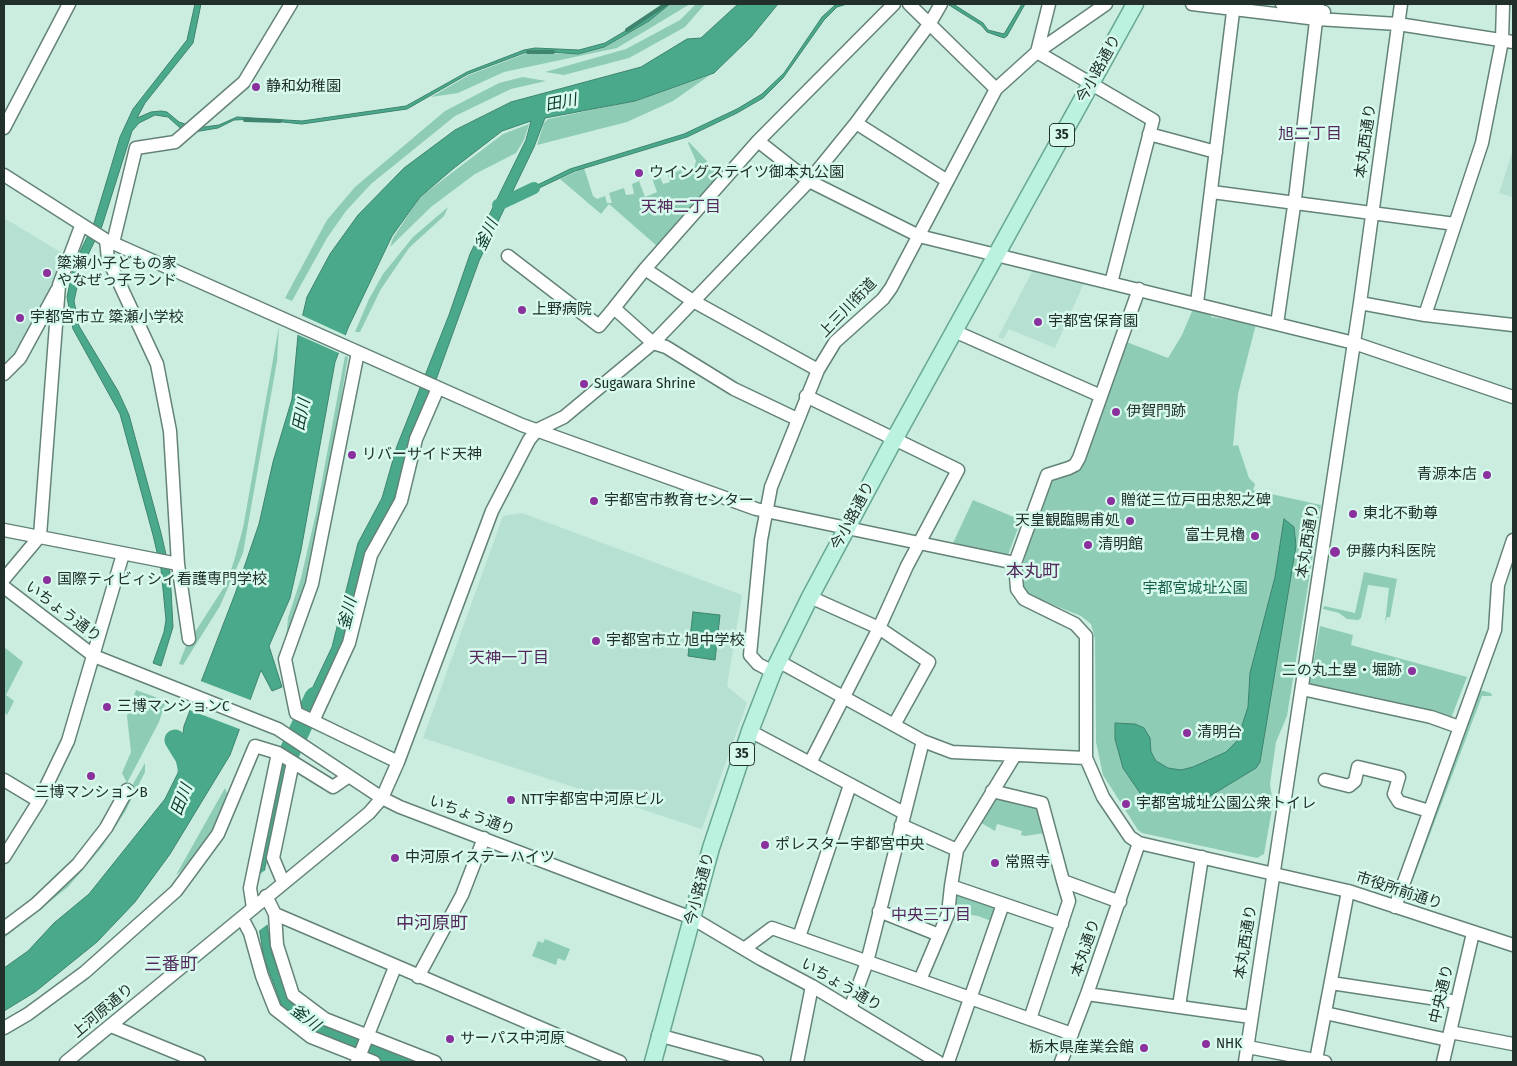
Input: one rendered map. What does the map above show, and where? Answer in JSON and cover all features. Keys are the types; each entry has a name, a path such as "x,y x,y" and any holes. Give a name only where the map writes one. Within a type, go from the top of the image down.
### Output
{"main road":[{"name":"今小路通り","path":"653,1062 658,1035 711,848 750,731 775,666 810,597 954,331 1135,4"}],"street":[{"path":"4,128 69,4"},
{"path":"189,639 178,564 170,431 157,364 108,259 109,242 136,148 175,142 244,82 290,4"},
{"path":"508,256 599,326 645,268 758,141 894,4"},
{"path":"909,4 996,89"},
{"path":"374,1062 293,995 277,945 275,914 266,896 369,813 382,798 398,762 492,511 537,430 564,417 653,343 809,181 856,123 930,24 941,4"},
{"path":"1049,4 1037,52 1153,120 1111,283"},
{"name":"上三川街道","path":"775,666 758,664 750,655 753,610 765,511 776,471 818,370 838,338 884,299 996,89 1037,52 1106,4"},
{"path":"1192,4 1318,11"},
{"path":"1282,4 1372,22 1398,24 1508,42"},
{"name":"本丸西通り","path":"1245,1062 1360,303 1401,4"},
{"path":"1425,315 1482,143 1508,42 1503,4"},
{"path":"1196,304 1212,192 1234,6"},
{"path":"1277,324 1295,203 1318,11"},
{"path":"856,123 946,180"},
{"path":"1149,134 1216,152"},
{"path":"758,141 809,181 919,236 1354,343 1513,397"},
{"path":"4,175 81,226 109,242 286,319 421,381 537,430 742,505 1015,563"},
{"path":"1212,192 1455,224"},
{"path":"4,374 20,358 59,285 81,226"},
{"path":"645,268 693,301 818,370"},
{"path":"4,579 40,536 59,285"},
{"path":"1139,289 1075,464 1052,472 1042,483 1015,563 1017,589 1024,599 1075,624 1086,636 1086,758 1103,797 1130,837 1139,843"},
{"path":"1360,303 1425,315 1513,325"},
{"path":"614,308 653,343 666,347 734,389 798,418"},
{"path":"954,331 1101,396"},
{"path":"355,351 312,584 285,659 296,713 398,762"},
{"path":"313,721 349,643 371,555 401,502 416,439 437,387"},
{"path":"806,396 896,438 958,470 810,763"},
{"path":"4,530 178,564"},
{"path":"1395,906 1495,630 1498,585 1510,556 1513,540"},
{"path":"4,857 39,801 68,741 123,554"},
{"name":"いちょう通り","path":"4,587 94,656 258,720 287,734 382,798 692,918 812,986 938,1062"},
{"path":"810,597 879,628 929,662 894,725"},
{"path":"775,666 844,698 923,741 952,752 1086,758"},
{"path":"1302,689 1431,717 1459,727"},
{"path":"750,731 850,785 902,819 957,850"},
{"path":"850,1009 867,962 923,741"},
{"path":"4,1028 28,1014 85,972 176,891 218,834 255,746 278,753 334,787 349,776"},
{"path":"253,908 250,888 278,753"},
{"path":"920,980 948,914 957,850 1014,756"},
{"path":"283,882 273,858 293,762"},
{"path":"1325,780 1348,786 1355,781 1358,767 1399,777 1394,794 1399,802 1429,811"},
{"path":"4,780 39,801"},
{"path":"799,937 850,785"},
{"path":"4,928 36,904 78,864 106,828 127,790"},
{"path":"992,791 1042,803 1069,901 1030,1019"},
{"path":"418,977 462,895 484,838"},
{"name":"市役所前通り","path":"1139,843 1273,872 1348,891 1513,945"},
{"name":"本丸通り","path":"1061,1062 1120,902 1139,843"},
{"path":"1179,1006 1202,857"},
{"path":"1063,881 1120,902"},
{"path":"951,886 1062,924"},
{"path":"1248,1047 1320,1061 1325,1013 1348,891"},
{"name":"上河原通り","path":"66,1062 242,918 266,896"},
{"path":"948,1062 972,999 1003,904"},
{"path":"880,911 939,935"},
{"path":"275,914 418,977 620,1062"},
{"path":"242,918 250,933 262,976 275,1009 310,1037 361,1050 435,1062"},
{"path":"744,949 772,928 1072,1034"},
{"name":"中央通り","path":"1443,1062 1473,933"},
{"path":"361,1050 395,967"},
{"path":"1331,983 1457,1002"},
{"path":"797,1062 812,986"},
{"path":"1087,994 1251,1017"},
{"path":"1325,1013 1449,1036 1513,1044"},
{"path":"111,1026 199,1062"},
{"path":"658,1035 757,1062"}],"shaded area":[{"path":"1513,150 1513,197 1499,193"},
{"name":"宇都宮市立 簗瀬小学校","path":"4,218 67,256 17,355 4,367"},
{"path":"1033,270 1084,283 1055,348 1009,329 1003,339 998,337"},
{"name":"宇都宮市立 旭中学校","path":"522,513 742,595 727,686 747,703 702,829 423,738 503,516"}],"green space":[{"path":"671,4 690,4 617,48 504,72 458,93 431,97 469,75 527,53 577,54 604,47 650,20"},
{"path":"696,4 705,4 685,27 629,58 564,75 545,72 626,49 680,20"},
{"path":"710,75 673,101 627,122 537,145 544,123 548,119 635,101"},
{"path":"523,77 546,81 511,89 455,116 371,184 346,211 327,238 292,301 285,298 327,220 355,187 445,111 499,83"},
{"path":"529,124 524,140 516,153 475,174 431,207 390,247 393,238 420,197 503,134"},
{"path":"689,142 720,175 657,246 609,204 601,214 560,179 584,168 593,196 597,199 605,196 607,203 612,203 609,193 624,188 626,195 634,194 632,184 639,181 645,197 657,192 652,178 659,175 663,184 670,182 668,175 681,170 683,178 688,178 687,170 694,168 696,161"},
{"path":"448,207 444,216 409,248 381,289 360,332 355,332 369,299 383,274 413,237"},
{"name":"宇都宮城址公園","path":"1193,309 1211,313 1211,317 1256,324 1238,394 1233,446 1238,445 1249,478 1255,484 1253,490 1321,505 1287,716 1276,742 1270,784 1273,804 1264,854 1257,858 1142,833 1138,830 1103,775 1096,742 1095,639 1091,624 1081,616 1028,595 1021,585 1022,567 1049,482 1082,468 1124,341 1168,358 1182,335"},
{"path":"279,326 277,361 243,553 220,606 183,665 179,664 186,646 226,584 234,561 243,528"},
{"path":"345,356 348,357 320,524 307,579 286,641 288,618 301,578 316,513"},
{"path":"973,500 1021,520 1008,555 953,543"},
{"path":"1364,572 1397,579 1390,617 1387,617 1385,623 1389,588 1368,585 1361,618 1358,620 1347,619 1339,613 1323,609 1324,606 1355,613"},
{"path":"1320,626 1353,635 1351,645 1467,677 1450,721 1309,687"},
{"path":"4,647 23,662 6,695 14,701 7,715 4,712"},
{"path":"136,690 166,701 159,722 127,783 122,773 131,752 127,716"},
{"path":"1480,690 1491,693 1492,696 1482,696 1409,890 1410,894 1419,897 1418,900 1407,897 1404,892"},
{"path":"145,763 145,772 125,812 102,847 68,887 4,938 4,929 107,829"},
{"path":"225,788 228,796 218,819 204,843 176,875"},
{"path":"993,796 1038,808 1045,833 1025,836 1021,835 1022,831 997,824 995,831 978,821"},
{"path":"955,893 995,905 991,921 978,916 952,912"},
{"path":"545,939 570,949 565,961 558,958 556,965 532,956 538,941 543,943"}],"water":[{"path":"195,4 201,4 193,43 145,103 137,118 151,112 167,112 179,122 197,128 219,125 237,117 302,121 406,106 467,72 524,50 535,48 579,50 605,43 647,18 664,4 670,4 649,21 604,47 578,54 535,51 524,53 468,74 407,109 302,124 254,119 234,120 218,128 194,132 179,127 168,117 155,115 139,123 132,131 102,226 81,269 74,301 79,326 118,391 129,415 161,533 170,572 173,627 161,666 153,663 164,632 166,620 161,569 153,535 120,414 73,329 67,297 74,264 94,223 120,137 133,109 187,40"},
{"name":"田川","path":"738,4 778,4 751,37 714,73 635,101 545,118 534,147 479,261 345,640 312,715 302,710 332,647 358,543 382,498 397,446 449,315 470,254 526,140 531,121 502,131 420,197 392,236 348,328 335,362 301,550 290,598 269,646 282,687 272,691 261,670 230,755 170,854 135,902 97,942 35,992 4,1011 4,968 28,951 54,923 89,894 165,799 178,773 184,726 235,594 259,524 273,462 292,399 298,335 307,297 330,254 358,215 404,168 455,130 511,102 641,67 687,39 701,38"},
{"path":"847,4 837,7 824,20 783,78 763,98 687,137 575,171 520,197 519,194 570,169 684,134 737,109 762,94 784,73 822,17 835,5"},
{"path":"953,4 983,23 988,30 1004,34 1022,4 1025,4 1007,36 1004,38 987,32 981,25 949,5"},
{"path":"1284,519 1294,527 1296,546 1260,762 1256,768 1205,799 1173,805 1151,801 1140,793 1123,768 1115,739 1115,723 1135,724 1144,728 1150,738 1151,752 1156,761 1168,768 1181,770 1193,767 1226,752 1237,741 1248,707 1250,673 1275,577"},
{"path":"693,612 720,615 715,660 688,656"},
{"path":"280,762 288,765 265,867 262,896 272,954 290,1002 319,1025 350,1037 347,1046 317,1034 282,1006 264,958 255,902 257,874"}],"pier":[{"path":"301,315 347,336 341,354 296,334"},
{"path":"198,680 253,701 242,730 187,709"},
{"path":"267,869 265,896 268,924 256,933 253,910 255,877"}],"waterway":[{"path":"627,30 666,4"},
{"path":"528,52 553,52"},
{"path":"245,120 280,121"},
{"path":"498,205 534,188"},
{"name":"釜川","path":"280,779 284,764 315,697"},
{"path":"175,740 186,758 190,777"},
{"name":"釜川","path":"323,1032 402,1062"}],"place":[{"name":"静和幼稚園","path":"256,87"},
{"name":"ウイングステイツ御本丸公園","path":"639,173"},
{"name":"簗瀬小子どもの家 やなぜっ子ランド","path":"47,273"},
{"name":"上野病院","path":"522,310"},
{"name":"宇都宮市立 簗瀬小学校","path":"20,318"},
{"name":"宇都宮保育園","path":"1038,322"},
{"name":"Sugawara Shrine","path":"584,384"},
{"name":"伊賀門跡","path":"1116,412"},
{"name":"リバーサイド天神","path":"352,455"},
{"name":"青源本店","path":"1487,475"},
{"name":"宇都宮市教育センター","path":"594,501"},
{"name":"贈従三位戸田忠恕之碑","path":"1111,501"},
{"name":"東北不動尊","path":"1353,514"},
{"name":"天皇観臨賜甫処","path":"1130,521"},
{"name":"富士見櫓","path":"1255,536"},
{"name":"清明館","path":"1088,545"},
{"name":"伊藤内科医院","path":"1335,552"},
{"name":"国際ティビィシィ看護専門学校","path":"47,580"},
{"name":"宇都宮市立 旭中学校","path":"596,641"},
{"name":"二の丸土塁・堀跡","path":"1412,671"},
{"name":"三博マンションC","path":"107,707"},
{"name":"清明台","path":"1187,733"},
{"name":"三博マンションB","path":"91,776"},
{"name":"NTT宇都宮中河原ビル","path":"511,800"},
{"name":"宇都宮城址公園公衆トイレ","path":"1126,804"},
{"name":"ポレスター宇都宮中央","path":"765,845"},
{"name":"中河原イステーハイツ","path":"395,858"},
{"name":"常照寺","path":"995,863"},
{"name":"サーパス中河原","path":"450,1039"},
{"name":"NHK","path":"1206,1044"},
{"name":"栃木県産業会館","path":"1144,1048"}],"district":[{"name":"旭二丁目","path":"1310,135"},
{"name":"天神二丁目","path":"681,208"},
{"name":"本丸町","path":"1033,572"},
{"name":"天神一丁目","path":"509,659"},
{"name":"中央三丁目","path":"931,916"},
{"name":"中河原町","path":"432,924"},
{"name":"三番町","path":"171,965"}]}
